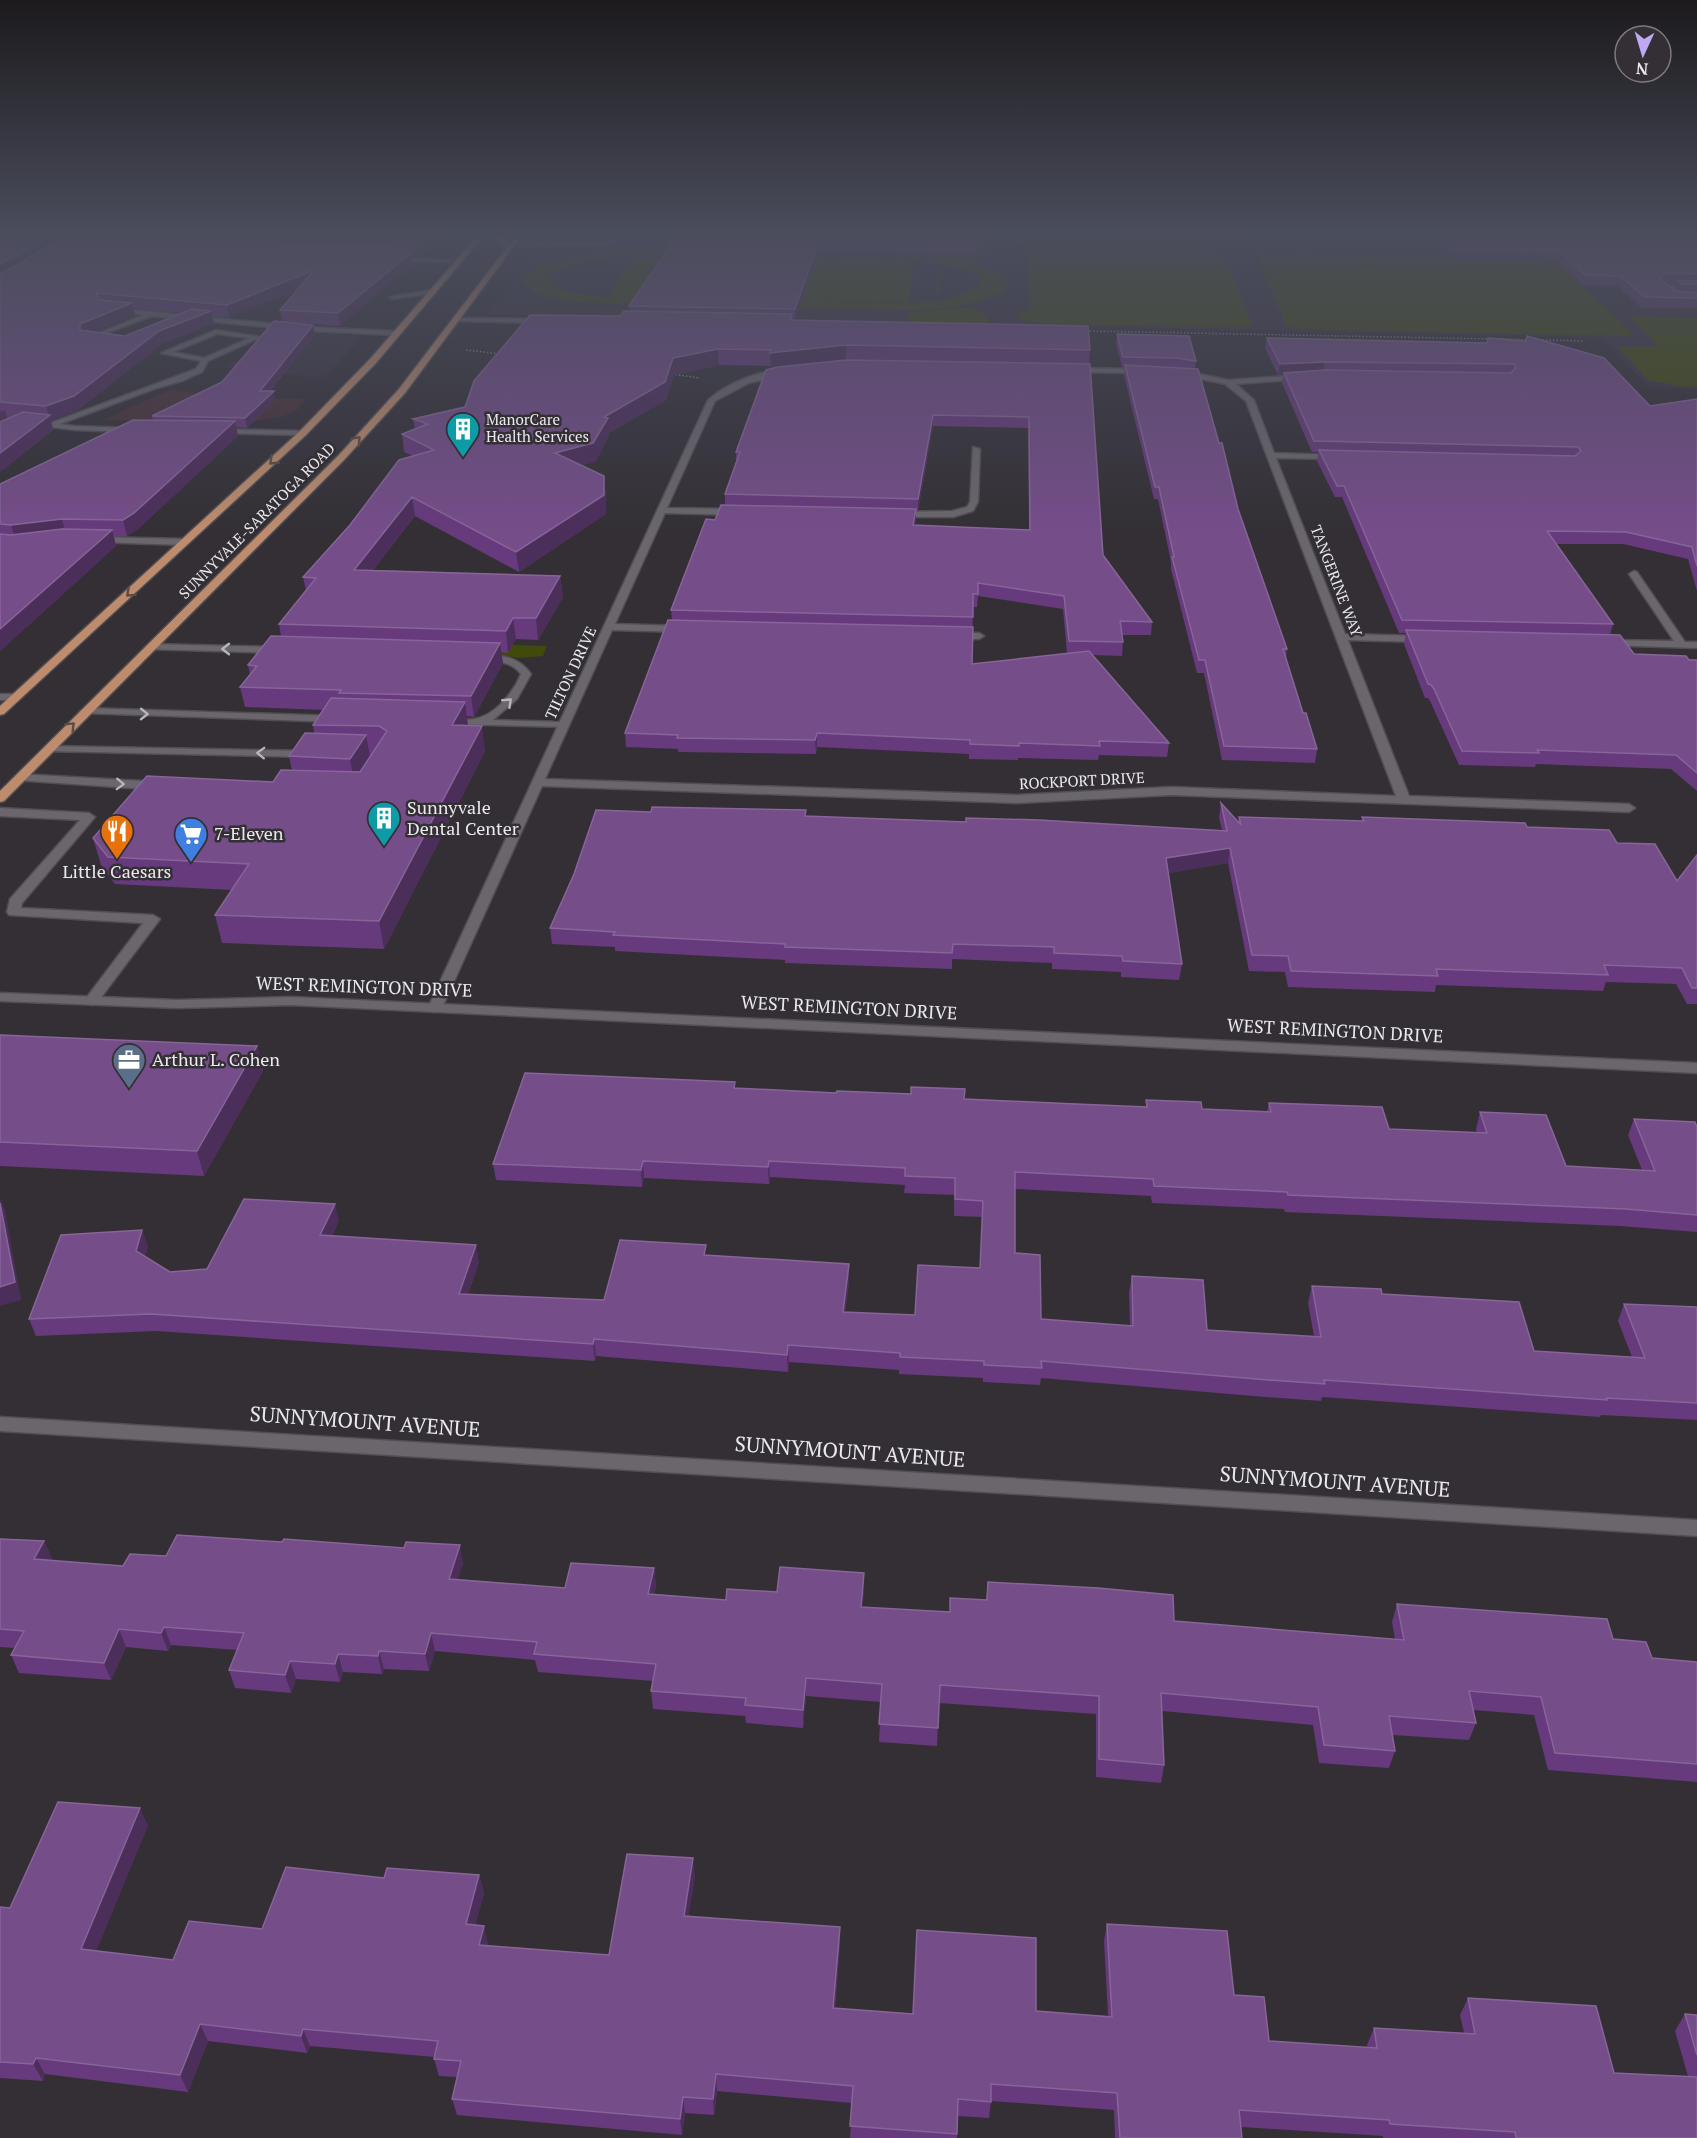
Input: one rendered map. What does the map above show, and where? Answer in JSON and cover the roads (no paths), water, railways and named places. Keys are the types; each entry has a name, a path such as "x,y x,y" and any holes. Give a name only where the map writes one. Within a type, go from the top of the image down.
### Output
{"main road":[{"name":"SUNNYVALE-SARATOGA ROAD","path":"0,712 303,433 373,361 394,333"},
{"name":"SUNNYVALE-SARATOGA ROAD","path":"0,798 340,458 402,391 446,333"}],"street":[{"path":"104,333 86,340 106,343"},
{"path":"214,333 165,353 205,360 258,337 222,333"},
{"path":"384,333 394,333"},
{"path":"49,425 179,379 199,370 205,360"},
{"name":"TILTON DRIVE","path":"435,1008 712,400 724,390 760,376 791,370"},
{"path":"1068,370 1149,371"},
{"path":"1167,371 1203,375 1228,382 1313,376"},
{"name":"TANGERINE WAY","path":"1228,382 1245,392 1250,400 1404,800"},
{"path":"0,419 108,429 136,430 145,426"},
{"path":"7,431 27,422"},
{"path":"97,438 108,429"},
{"path":"204,431 303,433"},
{"path":"880,515 953,514 970,509 974,502 976,449"},
{"path":"1271,455 1349,458"},
{"path":"662,510 753,512"},
{"path":"88,540 185,542"},
{"path":"1634,574 1682,645"},
{"path":"608,627 689,629"},
{"path":"944,636 979,636"},
{"path":"1342,637 1438,639"},
{"path":"1589,643 1697,645"},
{"path":"150,647 296,651"},
{"path":"475,657 510,658 521,665 526,674 522,687 507,703 494,715 478,723"},
{"path":"0,697 16,697"},
{"path":"86,711 351,719"},
{"path":"432,721 564,725"},
{"path":"48,749 325,755"},
{"path":"19,778 169,786"},
{"name":"ROCKPORT DRIVE","path":"538,782 1017,799 1171,791 1629,808"},
{"path":"0,812 89,817 15,902 14,912 153,919 91,1001"},
{"name":"WEST REMINGTON DRIVE","path":"0,997 177,1004 291,1001 1697,1068"},
{"name":"SUNNYMOUNT AVENUE","path":"0,1424 1697,1528"}],"place":[{"name":"ManorCare Health Services","path":"463,458"},
{"name":"Sunnyvale Dental Center","path":"384,847"},
{"name":"Little Caesars","path":"117,860"},
{"name":"7-Eleven","path":"191,863"},
{"name":"Arthur L. Cohen","path":"129,1089"}]}
